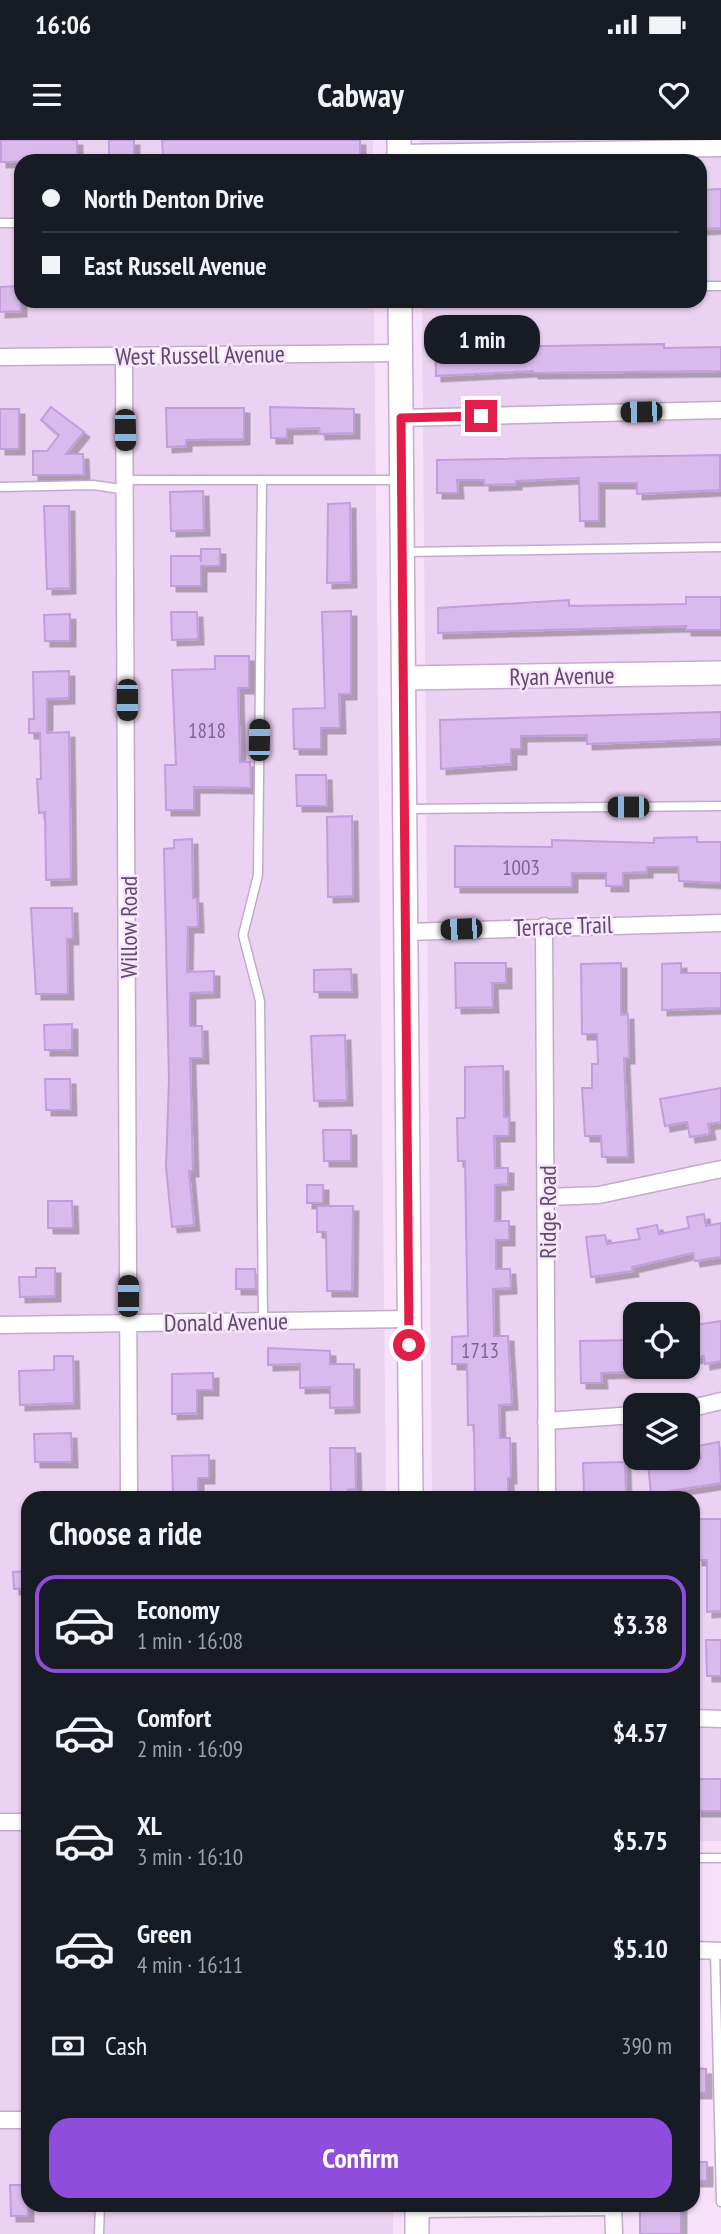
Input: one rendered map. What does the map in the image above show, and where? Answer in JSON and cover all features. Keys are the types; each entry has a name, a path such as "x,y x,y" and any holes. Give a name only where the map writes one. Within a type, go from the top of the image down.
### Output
{"street":[{"path":"399,151 721,148"},
{"path":"400,308 411,1491"},
{"name":"West Russell Avenue","path":"0,357 401,353"},
{"name":"Willow Road","path":"124,356 129,1491"},
{"path":"401,418 721,410"},
{"name":"Ryan Avenue","path":"404,678 721,673"},
{"name":"Terrace Trail","path":"406,932 721,923"},
{"name":"Ridge Road","path":"544,926 548,1197 547,1491"},
{"path":"548,1197 599,1195 721,1169"},
{"name":"Donald Avenue","path":"0,1325 409,1319"},
{"path":"700,1406 721,1401"},
{"path":"546,1421 623,1416"},
{"path":"700,1718 721,1719"},
{"path":"0,1822 21,1822"},
{"path":"700,1950 718,1951"},
{"path":"0,2120 21,2120"},
{"path":"613,2212 614,2234"}],"lane":[{"path":"0,486 402,480"},
{"path":"262,481 258,875 243,935 260,1001 263,1321"},
{"path":"403,552 721,547"},
{"path":"405,809 721,806"},
{"path":"700,1858 721,1858"},
{"path":"718,1951 721,2202"},
{"path":"99,2234 100,2212"},
{"path":"417,2217 526,2212"}],"shaded area":[{"path":"0,140 373,140 373,154 14,154 14,308 374,308 386,1491 21,1491 21,2212 393,2212 393,2234 0,2234"},
{"path":"420,140 721,140 721,1841 700,1841 700,1491 432,1491 422,308 707,308 707,154 421,154"}],"building":[{"path":"1,140 77,140 77,154 14,154 14,162 1,162"},
{"path":"109,140 134,140 134,154 109,154"},
{"path":"162,140 360,140 360,154 163,154"},
{"path":"721,189 721,228 707,229 707,190"},
{"path":"14,286 14,308 21,308 21,311 0,312 0,287"},
{"path":"435,330 452,330 453,354 485,354 484,347 664,344 664,348 721,347 721,371 533,371 436,376"},
{"path":"51,407 84,432 66,454 83,454 84,475 33,475 33,451 47,451 59,435 41,420"},
{"path":"270,407 354,409 354,433 320,434 319,428 287,429 287,438 271,438"},
{"path":"166,408 244,408 244,439 186,440 186,446 167,447"},
{"path":"0,409 19,409 19,449 0,449"},
{"path":"720,455 720,490 637,494 637,483 599,483 599,521 580,521 579,478 484,485 484,480 457,480 458,493 437,493 437,460"},
{"path":"203,491 204,530 171,531 170,492"},
{"path":"350,503 351,582 327,583 328,504"},
{"path":"44,506 69,506 70,588 47,589"},
{"path":"201,549 220,549 220,566 201,566 201,586 171,586 171,556 200,556 201,562"},
{"path":"686,597 721,597 721,630 686,630 686,626 438,633 438,608 569,600 569,606 686,604"},
{"path":"351,611 351,694 339,694 340,728 321,728 321,749 294,749 293,709 325,708 322,612"},
{"path":"171,612 197,612 198,639 172,640"},
{"path":"70,614 70,641 45,641 44,615"},
{"path":"215,656 249,656 249,688 238,688 240,762 250,762 251,788 194,787 194,810 166,810 165,765 176,765 172,670 215,669"},
{"path":"69,671 69,698 47,699 47,733 69,732 71,879 46,880 45,812 39,813 37,779 41,779 40,733 29,733 29,719 34,719 33,672"},
{"path":"721,712 721,739 587,744 587,735 521,736 521,749 511,749 511,764 441,769 440,720"},
{"path":"296,775 326,775 327,806 297,806"},
{"path":"352,816 353,896 328,897 327,817"},
{"path":"697,837 697,842 721,842 721,883 679,881 678,867 647,867 647,872 623,873 623,886 606,886 606,873 572,873 572,887 455,887 455,846 552,847 552,840 654,843 654,838"},
{"path":"192,839 193,898 197,898 198,927 188,927 187,972 214,971 214,992 190,993 190,1026 202,1026 203,1058 190,1058 193,1171 189,1171 194,1225 172,1227 166,1167 169,1080 164,849 174,848 174,840"},
{"path":"31,908 72,908 73,939 67,939 68,994 36,994"},
{"path":"455,963 506,963 506,983 492,983 493,1007 456,1008"},
{"path":"621,963 621,1015 628,1014 629,1058 624,1058 628,1157 602,1157 601,1136 585,1136 582,1088 592,1088 592,1064 598,1064 597,1034 582,1034 581,964"},
{"path":"681,963 681,973 721,973 721,1008 662,1010 662,964"},
{"path":"351,969 352,992 314,992 314,970"},
{"path":"72,1024 72,1050 45,1050 44,1025"},
{"path":"345,1035 347,1100 314,1101 311,1036"},
{"path":"503,1066 504,1117 509,1117 509,1136 494,1136 495,1168 508,1168 508,1184 495,1185 495,1221 509,1221 509,1240 496,1240 496,1269 510,1269 511,1288 493,1289 494,1336 508,1336 512,1404 499,1405 500,1438 510,1438 511,1478 508,1478 508,1491 475,1491 474,1425 468,1425 467,1364 452,1364 452,1337 468,1336 465,1161 458,1161 457,1118 465,1118 465,1067"},
{"path":"45,1079 70,1079 71,1110 46,1110"},
{"path":"721,1088 721,1122 708,1124 710,1134 690,1137 687,1122 665,1126 660,1099"},
{"path":"323,1130 351,1130 351,1161 324,1161"},
{"path":"307,1185 323,1185 323,1203 307,1203"},
{"path":"48,1201 72,1201 73,1228 48,1228"},
{"path":"317,1206 353,1206 352,1291 327,1291 326,1232 317,1232"},
{"path":"704,1214 706,1226 721,1223 721,1257 695,1261 693,1253 632,1267 633,1271 591,1277 586,1237 605,1235 607,1244 640,1239 637,1229 657,1225 659,1234 689,1228 687,1217"},
{"path":"36,1268 55,1268 55,1296 20,1297 19,1277 36,1277"},
{"path":"236,1269 255,1269 256,1289 236,1289"},
{"path":"721,1321 721,1361 705,1364 704,1356 700,1357 700,1324"},
{"path":"623,1340 623,1372 601,1373 602,1383 581,1383 580,1341"},
{"path":"268,1348 330,1351 330,1364 354,1364 354,1407 330,1408 330,1387 300,1388 300,1364 268,1365"},
{"path":"54,1356 73,1356 74,1403 20,1405 19,1371 54,1370"},
{"path":"213,1373 213,1390 197,1390 197,1413 172,1414 172,1374"},
{"path":"71,1433 72,1462 35,1462 34,1434"},
{"path":"719,1442 721,1483 670,1491 651,1491 649,1470 700,1470 700,1446"},
{"path":"330,1448 355,1448 356,1489 331,1491"},
{"path":"209,1455 209,1478 198,1478 198,1491 173,1491 172,1456"},
{"path":"623,1462 626,1491 584,1491 583,1463"},
{"path":"700,1519 721,1519 721,1611 707,1612 707,1560 700,1560"},
{"path":"21,1571 21,1588 14,1589 13,1572"},
{"path":"706,1640 721,1640 721,1676 707,1676"},
{"path":"700,1779 721,1779 721,1811 700,1811"},
{"path":"700,2069 706,2069 706,2093 700,2093"},
{"path":"700,2162 707,2162 707,2181 700,2181"},
{"path":"10,2185 21,2185 21,2212 28,2212 28,2216 11,2216"},
{"path":"640,2212 681,2212 681,2234 640,2234"}],"route":[{"path":"409,1345 401,418 481,416"}]}
